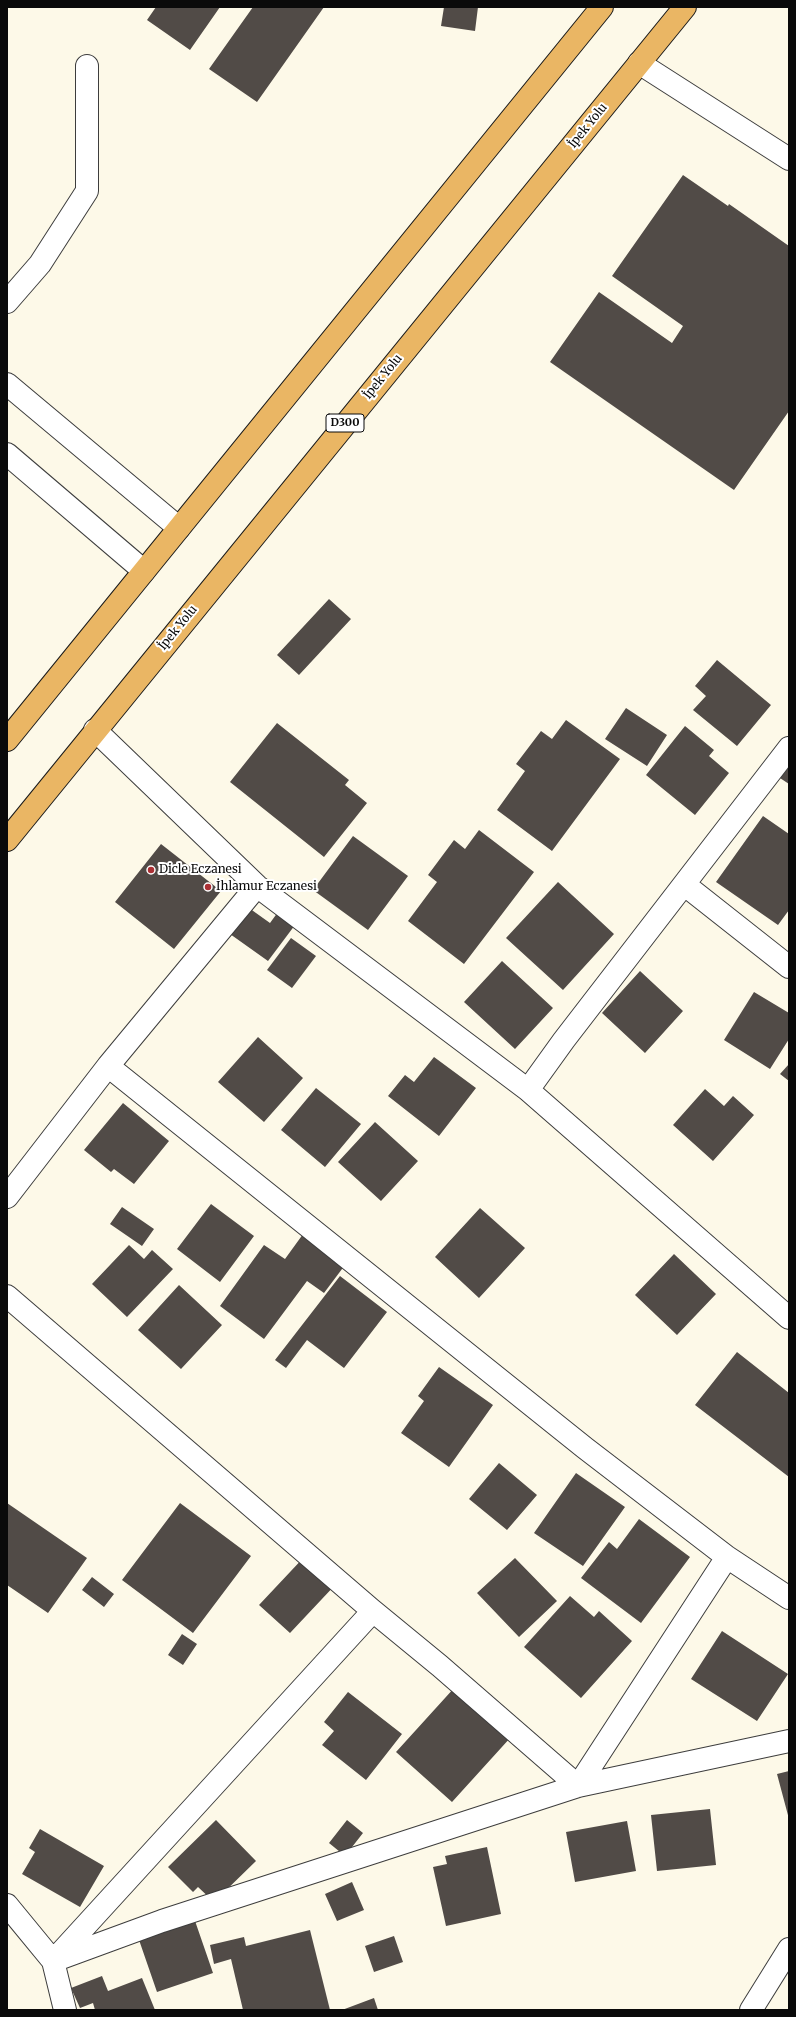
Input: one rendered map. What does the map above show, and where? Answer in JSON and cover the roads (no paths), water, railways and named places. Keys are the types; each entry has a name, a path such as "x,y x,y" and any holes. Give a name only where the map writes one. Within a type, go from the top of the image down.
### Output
{"highway":[{"path":"7,740 602,7"},
{"name":"İpek Yolu","path":"7,840 94,730 684,7"}],"street":[{"path":"639,63 789,159"},
{"path":"7,302 40,264 87,191 87,66"},
{"path":"7,384 180,528"},
{"path":"7,454 144,571"},
{"path":"94,730 257,886 528,1090 789,1318"},
{"path":"528,1090 564,1040 685,885 789,748"},
{"path":"685,885 789,967"},
{"path":"7,1197 108,1066 257,886"},
{"path":"108,1066 585,1448 728,1557 789,1598"},
{"path":"7,1296 578,1786"},
{"path":"578,1786 728,1557"},
{"path":"53,1961 373,1611"},
{"path":"53,1961 162,1921 578,1786 789,1741"},
{"path":"7,1905 53,1961 65,2010"},
{"path":"751,2010 789,1949"}],"place":[{"name":"Dicle Eczanesi","path":"151,870"},
{"name":"İhlamur Eczanesi","path":"208,887"}]}
